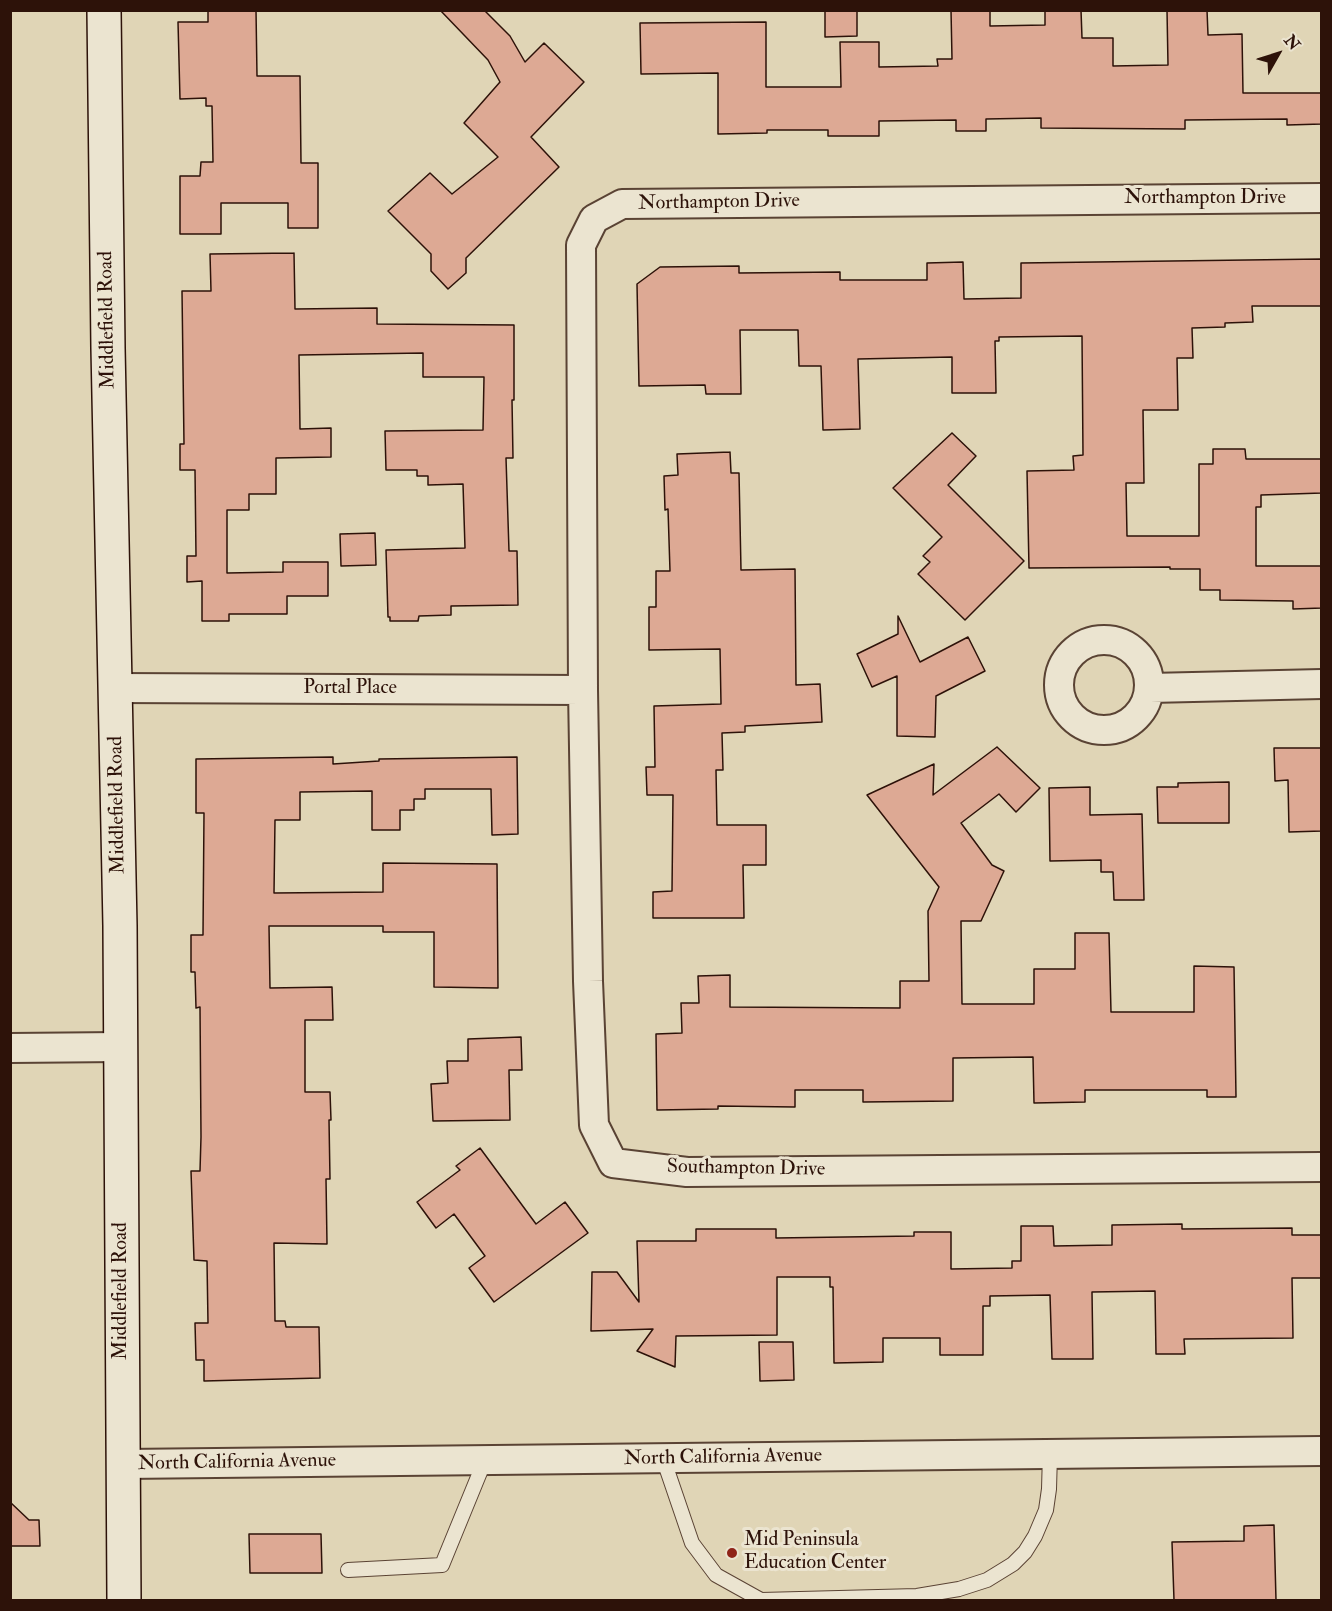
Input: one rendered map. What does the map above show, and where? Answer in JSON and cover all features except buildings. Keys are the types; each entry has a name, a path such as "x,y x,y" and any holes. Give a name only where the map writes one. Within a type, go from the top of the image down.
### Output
{"main road":[{"name":"Middlefield Road","path":"104,10 108,348 116,688 124,1600"}],"street":[{"name":"Northampton Drive","path":"584,690 581,245 594,219 622,204 653,203 1322,198"},
{"path":"1150,688 1322,684"},
{"name":"Portal Place","path":"116,688 584,690"},
{"name":"Southampton Drive","path":"584,690 588,981 594,1125 613,1163 687,1172 1322,1167"},
{"path":"10,1048 120,1047"},
{"name":"North California Avenue","path":"124,1464 1322,1450"}],"lane":[{"path":"663,1458 692,1543 716,1575 761,1600 917,1596 959,1589 987,1580 1013,1564 1025,1552 1035,1536 1046,1510 1050,1454"},
{"path":"348,1570 442,1565 485,1460"}],"place":[{"name":"Mid Peninsula Education Center","path":"732,1553"}]}
